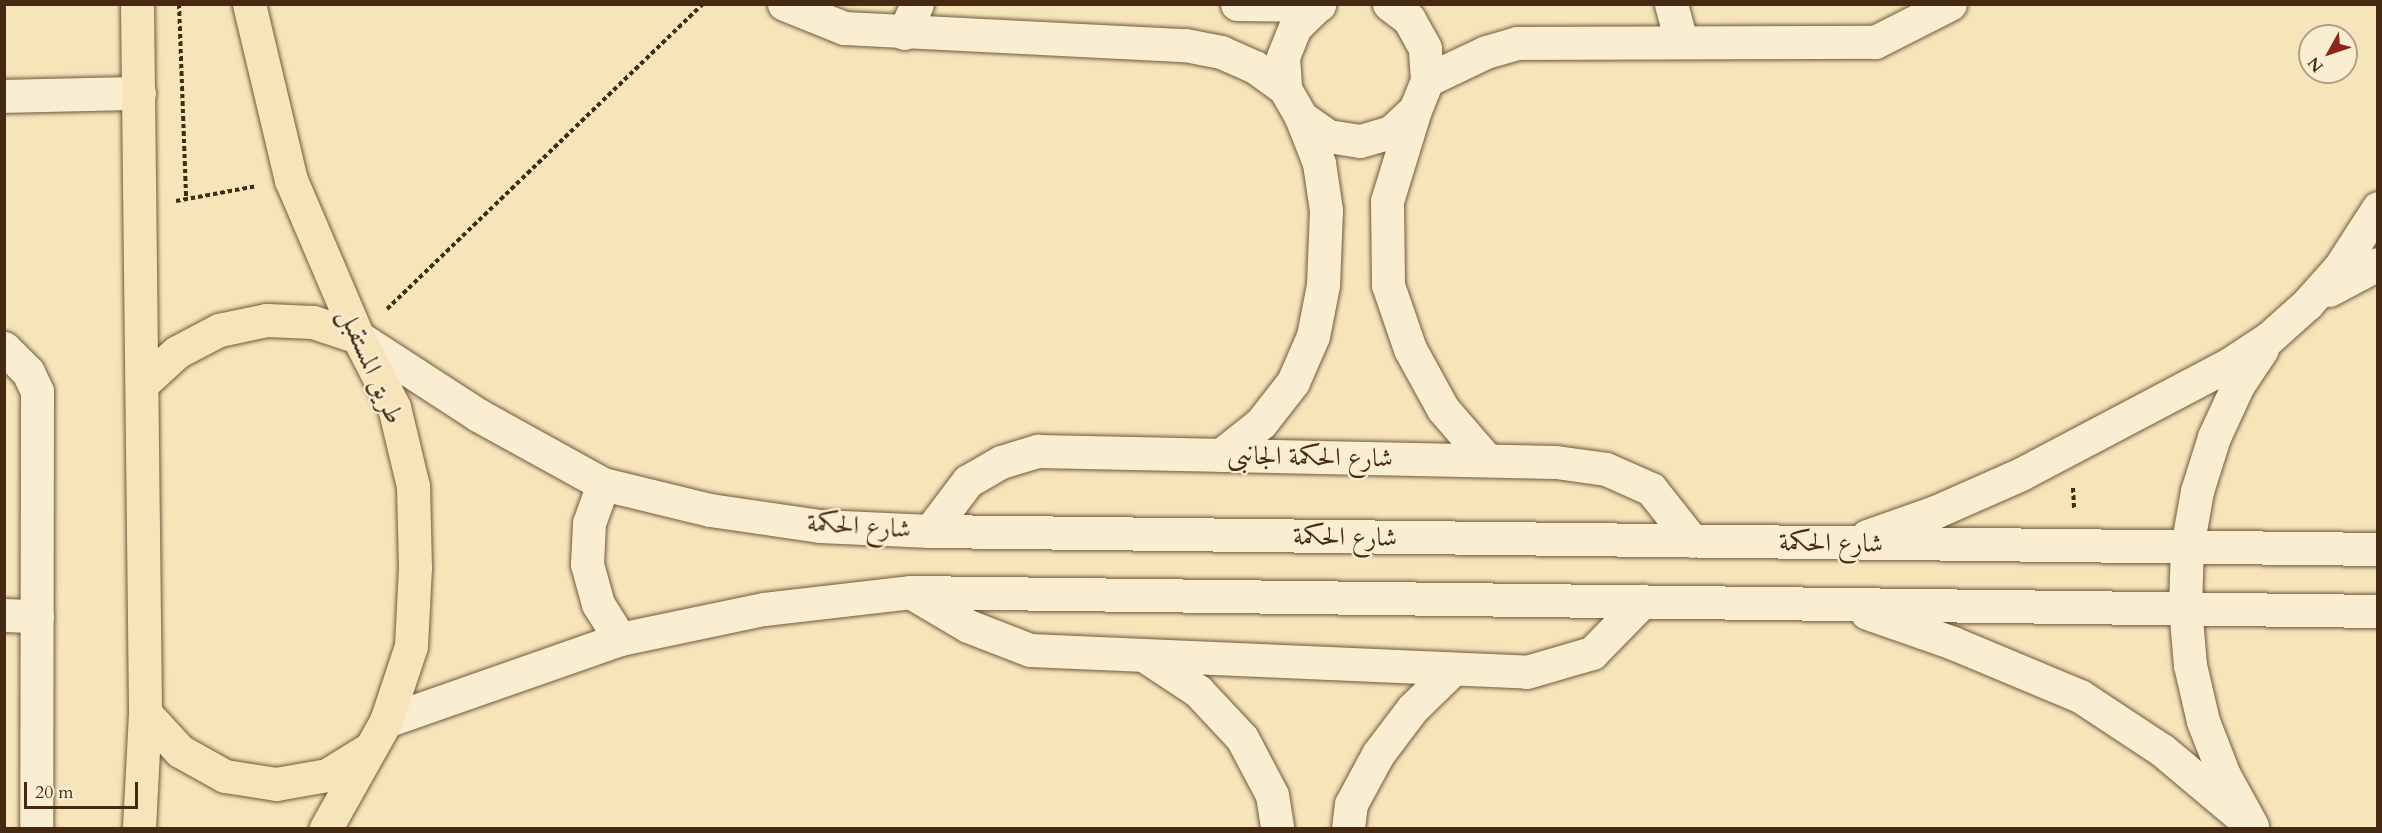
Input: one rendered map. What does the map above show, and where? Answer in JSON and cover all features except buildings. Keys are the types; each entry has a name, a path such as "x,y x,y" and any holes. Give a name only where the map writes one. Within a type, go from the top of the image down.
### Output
{"main road":[{"path":"137,4 145,713 139,828"},
{"name":"طريق المستقبل","path":"249,4 291,180 358,337 394,407 413,486 415,567 411,646 386,721 326,828"},
{"path":"142,384 177,352 219,330 278,320 313,322 358,337"},
{"path":"145,713 189,756 225,776 276,784 327,775 370,749"}],"street":[{"path":"784,4 844,28 911,19 1185,45 1238,60 1285,89"},
{"path":"1237,4 1319,5"},
{"path":"1389,4 1409,19 1425,48 1427,80 1415,110 1387,201 1388,285 1410,349 1443,409 1487,460"},
{"path":"1671,4 1681,41"},
{"path":"1427,80 1476,57 1517,43 1875,42 1950,4"},
{"path":"1221,455 1262,423 1293,382 1313,336 1323,285 1326,210 1319,163 1301,117 1285,89 1283,57 1295,27 1319,5"},
{"path":"4,96 139,93"},
{"path":"1301,117 1328,136 1360,141 1391,132 1415,110"},
{"path":"1846,543 1935,512 2021,474 2182,391 2269,338 2307,304 2340,267 2378,208"},
{"path":"2307,304 2378,264"},
{"name":"شارع الحكمة","path":"358,337 478,415 603,484 710,510 820,526 930,531 2378,549"},
{"path":"2253,827 2224,775 2204,721 2190,665 2185,607 2187,547 2197,491 2214,436 2238,385 2269,338"},
{"path":"4,348 28,372 37,391 36,828"},
{"name":"شارع الحكمة الجانبى","path":"930,531 968,481 1001,462 1038,451 1556,462 1605,469 1651,489 1692,541"},
{"path":"603,484 589,523 587,564 598,604 620,639"},
{"path":"386,721 620,639 764,609 911,592 2378,611"},
{"path":"911,592 968,626 1030,650 1527,672 1592,653 1643,601"},
{"path":"1840,603 1953,643 2080,696 2162,750 2253,827"},
{"path":"4,615 37,616"},
{"path":"1144,655 1198,690 1242,738 1272,795 1277,828"},
{"path":"1348,828 1351,804 1378,754 1412,709 1453,669"}],"path":[{"path":"179,4 186,199"},
{"path":"358,337 703,4"},
{"path":"140,207 291,180"}]}
